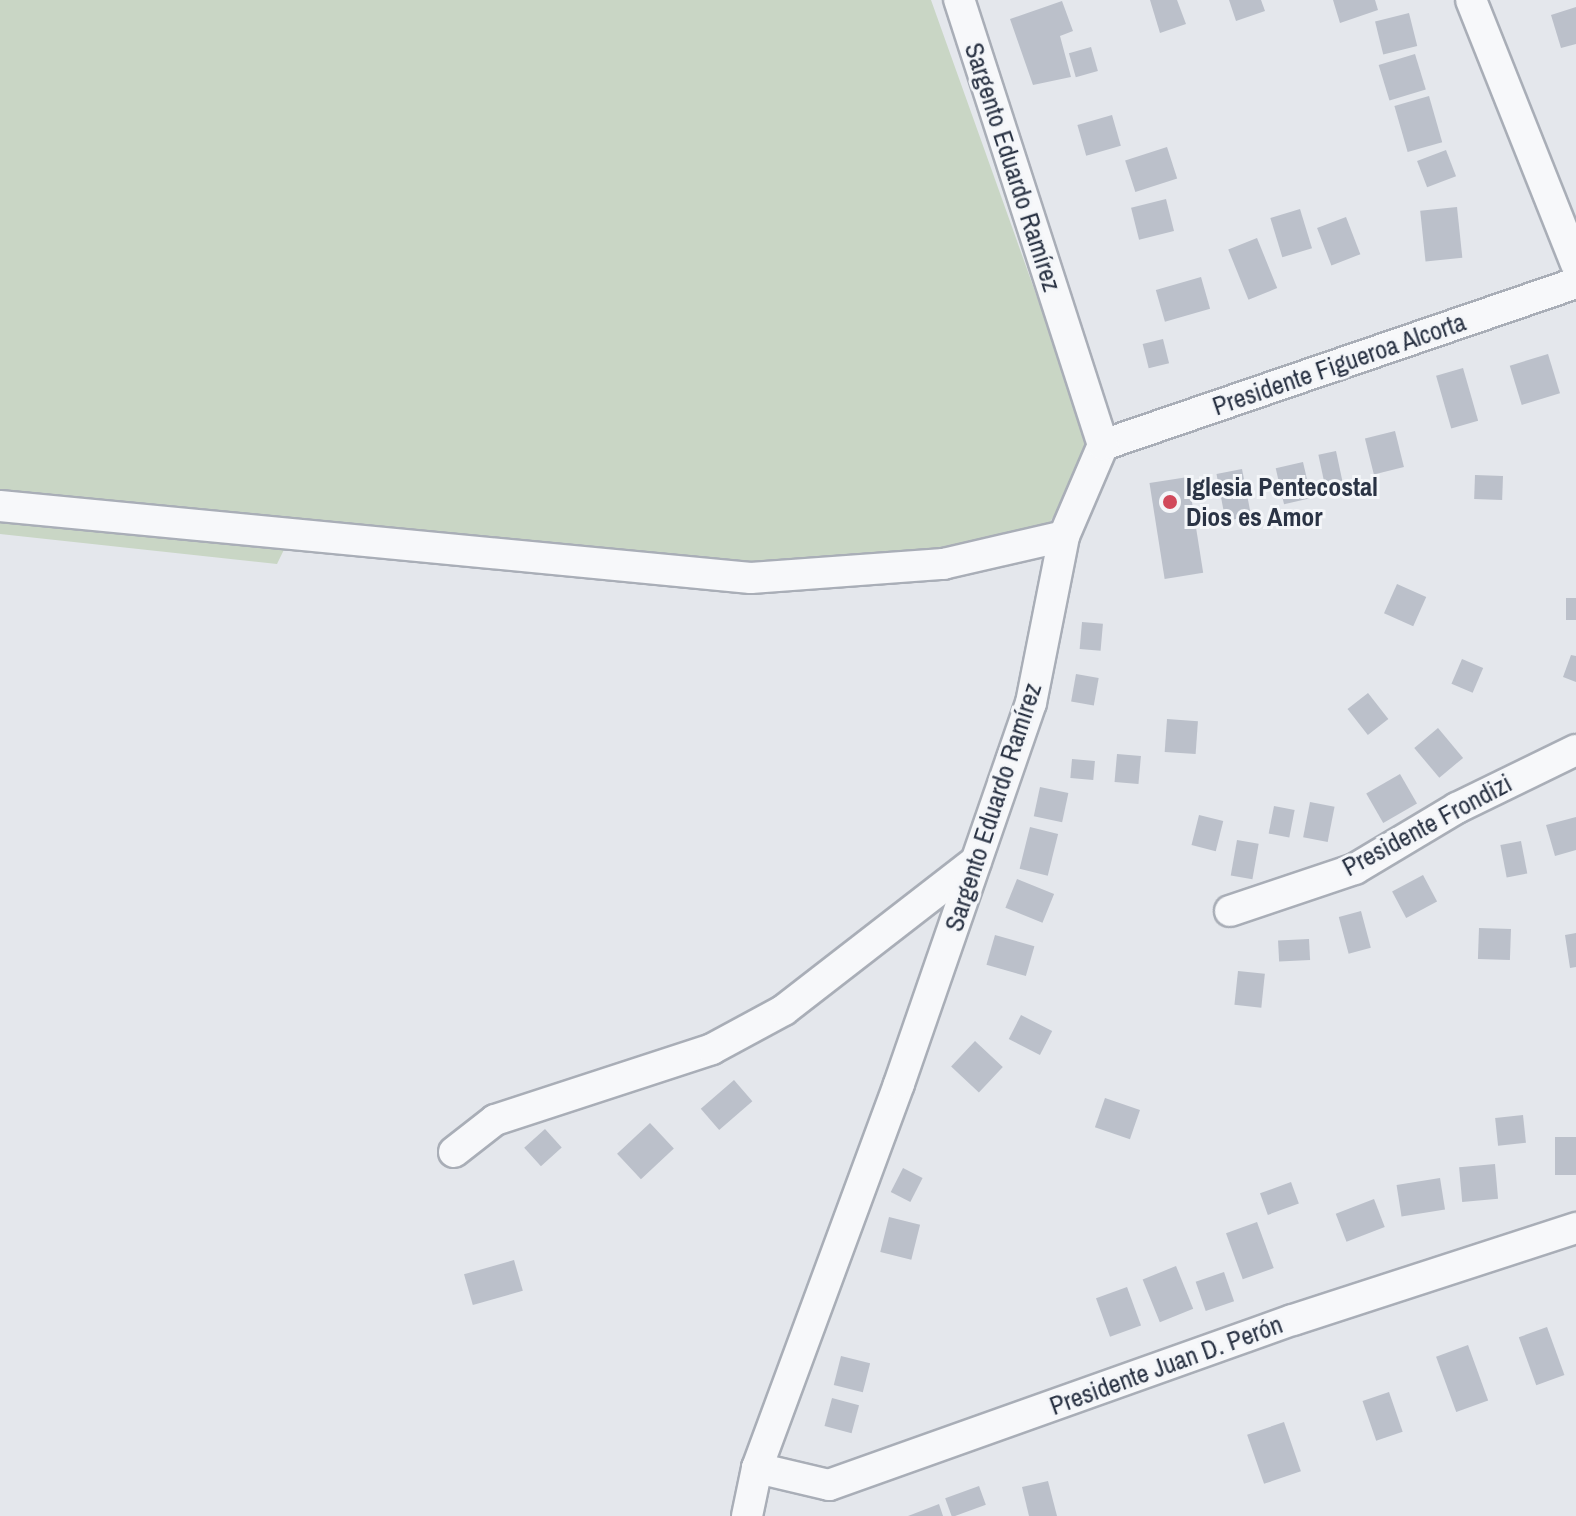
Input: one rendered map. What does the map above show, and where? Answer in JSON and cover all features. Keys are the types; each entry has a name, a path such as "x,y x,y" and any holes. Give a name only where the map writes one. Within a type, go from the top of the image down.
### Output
{"street":[{"name":"Sargento Eduardo Ramírez","path":"747,1516 757,1468 1031,703 1064,536 1103,445 959,0"},
{"path":"1471,0 1576,264"},
{"name":"Presidente Figueroa Alcorta","path":"1103,445 1576,283"},
{"path":"0,506 751,578 943,564 1064,536"},
{"name":"Presidente Frondizi","path":"1230,911 1355,869 1457,808 1576,750"},
{"path":"454,1152 495,1120 712,1049 784,1010 976,861"},
{"name":"Presidente Juan D. Perón","path":"757,1468 829,1485 1293,1320 1576,1228"}],"green space":[{"path":"0,0 931,0 1093,454 1038,541 830,572 295,527 277,564 0,534"}],"building":[{"path":"1150,0 1177,0 1186,24 1160,33"},
{"path":"1229,0 1261,0 1265,11 1236,21"},
{"path":"1333,0 1375,0 1378,10 1340,23"},
{"path":"1062,1 1073,31 1060,36 1071,77 1033,85 1010,19"},
{"path":"1576,7 1576,44 1561,48 1551,15"},
{"path":"1409,13 1417,46 1383,54 1375,21"},
{"path":"1091,47 1098,71 1076,77 1069,53"},
{"path":"1415,54 1426,89 1389,100 1379,65"},
{"path":"1429,96 1442,142 1408,152 1394,106"},
{"path":"1112,115 1121,146 1086,156 1077,125"},
{"path":"1167,147 1177,178 1135,192 1125,161"},
{"path":"1446,150 1456,176 1427,187 1417,161"},
{"path":"1166,199 1174,231 1139,240 1131,208"},
{"path":"1457,207 1462,258 1426,262 1420,211"},
{"path":"1300,209 1312,248 1282,257 1270,218"},
{"path":"1346,217 1360,254 1331,265 1317,228"},
{"path":"1257,238 1277,288 1248,300 1228,250"},
{"path":"1201,277 1210,309 1165,322 1156,290"},
{"path":"1163,339 1169,363 1149,368 1143,344"},
{"path":"1548,354 1560,393 1522,405 1510,366"},
{"path":"1463,368 1478,421 1451,429 1436,376"},
{"path":"1395,431 1404,467 1374,474 1365,438"},
{"path":"1336,451 1343,485 1326,489 1318,455"},
{"path":"1303,462 1311,498 1284,504 1276,468"},
{"path":"1242,469 1251,516 1226,521 1216,474"},
{"path":"1475,475 1503,476 1502,500 1474,499"},
{"path":"1188,477 1203,573 1165,579 1149,483"},
{"path":"1397,584 1426,597 1413,626 1384,613"},
{"path":"1566,598 1576,598 1576,620 1566,620"},
{"path":"1082,622 1103,624 1101,651 1080,649"},
{"path":"1571,655 1576,656 1576,682 1563,677"},
{"path":"1462,659 1483,668 1473,693 1451,684"},
{"path":"1076,674 1099,678 1094,706 1071,702"},
{"path":"1368,693 1388,719 1368,735 1348,709"},
{"path":"1167,719 1198,721 1196,754 1165,752"},
{"path":"1438,728 1463,758 1439,778 1414,748"},
{"path":"1117,754 1141,756 1138,784 1115,782"},
{"path":"1072,759 1095,761 1093,780 1070,778"},
{"path":"1400,774 1417,803 1383,823 1366,793"},
{"path":"1040,787 1068,793 1062,822 1034,816"},
{"path":"1310,802 1335,807 1328,842 1303,837"},
{"path":"1274,806 1295,810 1289,837 1269,833"},
{"path":"1199,815 1223,821 1216,851 1192,845"},
{"path":"1576,817 1576,850 1555,856 1546,825"},
{"path":"1030,827 1058,834 1048,876 1020,869"},
{"path":"1237,840 1259,844 1252,879 1231,875"},
{"path":"1521,841 1527,873 1507,877 1500,845"},
{"path":"1423,875 1437,901 1406,918 1392,891"},
{"path":"1017,879 1054,894 1042,923 1005,908"},
{"path":"1361,911 1371,948 1349,954 1339,917"},
{"path":"1479,928 1511,929 1510,960 1478,959"},
{"path":"1576,933 1576,967 1570,968 1565,935"},
{"path":"995,935 1034,946 1026,976 986,965"},
{"path":"1309,939 1310,960 1279,962 1278,941"},
{"path":"1238,971 1265,974 1261,1008 1234,1005"},
{"path":"1021,1015 1052,1031 1040,1055 1009,1039"},
{"path":"975,1041 1003,1067 979,1093 951,1067"},
{"path":"734,1080 752,1101 719,1130 701,1109"},
{"path":"1105,1098 1140,1110 1130,1139 1095,1127"},
{"path":"1523,1115 1526,1143 1498,1146 1495,1118"},
{"path":"650,1123 674,1149 641,1179 617,1154"},
{"path":"545,1129 562,1148 541,1166 524,1148"},
{"path":"1555,1137 1576,1137 1576,1175 1555,1175"},
{"path":"1495,1164 1498,1199 1462,1202 1459,1167"},
{"path":"903,1168 923,1178 910,1202 891,1192"},
{"path":"1440,1178 1445,1210 1402,1216 1397,1185"},
{"path":"1291,1182 1299,1204 1268,1215 1260,1193"},
{"path":"1374,1199 1385,1227 1346,1242 1336,1214"},
{"path":"889,1217 920,1225 911,1260 880,1252"},
{"path":"1257,1222 1274,1268 1243,1279 1226,1233"},
{"path":"514,1260 523,1291 473,1305 464,1274"},
{"path":"1176,1266 1193,1309 1160,1322 1143,1279"},
{"path":"1224,1272 1234,1301 1206,1311 1196,1282"},
{"path":"1127,1287 1141,1326 1110,1337 1096,1298"},
{"path":"1547,1327 1564,1375 1536,1385 1519,1337"},
{"path":"1468,1345 1488,1400 1456,1412 1436,1357"},
{"path":"841,1356 870,1363 863,1392 834,1385"},
{"path":"1389,1392 1403,1432 1376,1441 1363,1401"},
{"path":"832,1398 859,1405 852,1433 824,1426"},
{"path":"1284,1422 1301,1471 1264,1484 1247,1435"},
{"path":"1048,1481 1057,1516 1029,1516 1022,1487"},
{"path":"979,1486 986,1505 952,1516 945,1498"},
{"path":"939,1504 943,1516 908,1516"}],"place":[{"name":"Iglesia Pentecostal Dios es Amor","path":"1170,502"}]}
